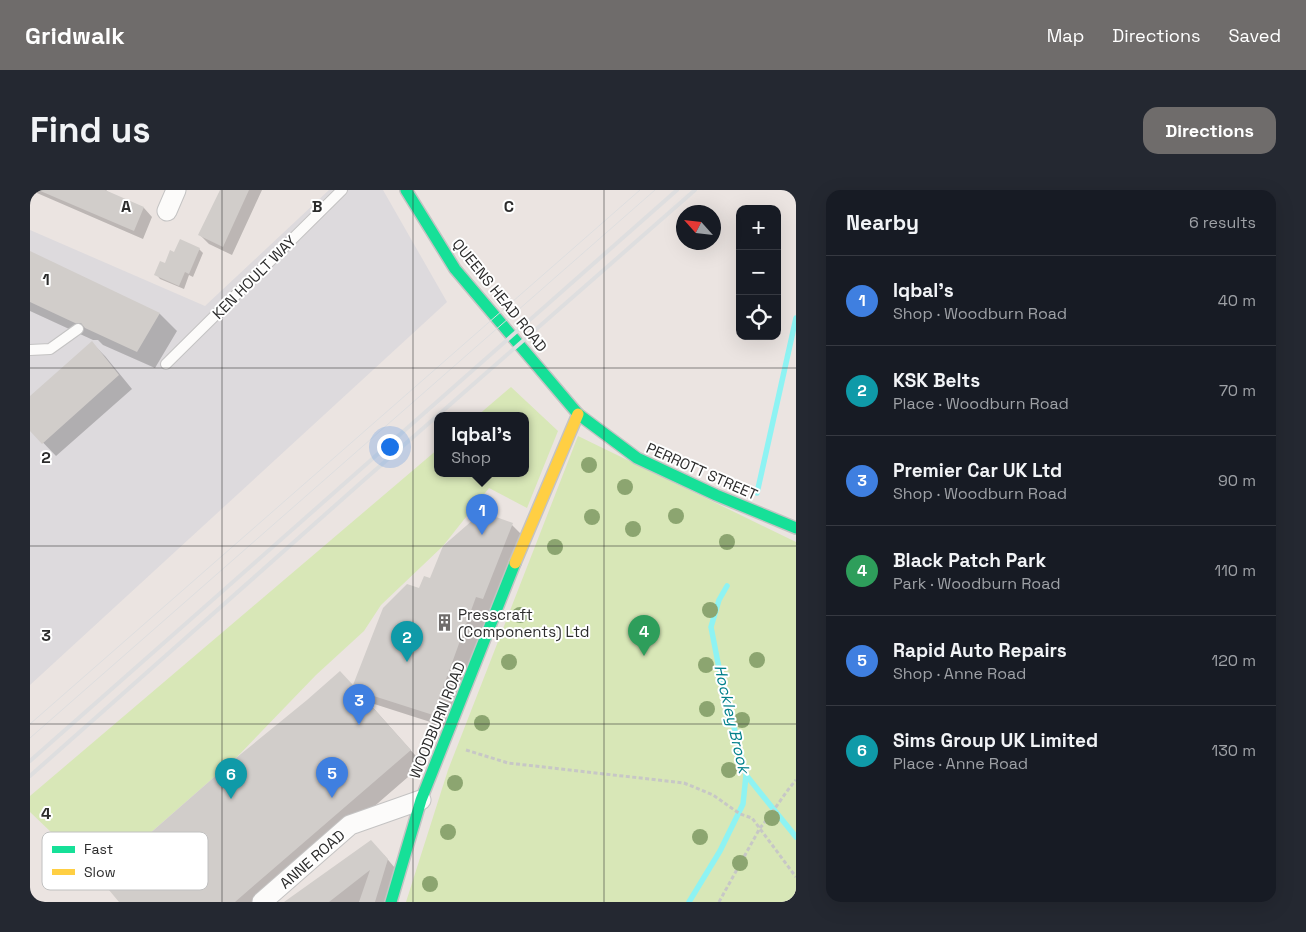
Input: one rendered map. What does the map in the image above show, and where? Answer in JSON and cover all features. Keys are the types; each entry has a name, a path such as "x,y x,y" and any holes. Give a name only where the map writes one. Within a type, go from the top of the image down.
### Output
{"street":[{"path":"167,211 176,190"},
{"name":"QUEENS HEAD ROAD","path":"406,190 455,269 578,414"},
{"name":"PERROTT STREET","path":"578,414 637,458 716,495 796,528"},
{"name":"WOODBURN ROAD","path":"391,902 420,800 446,740 527,534 578,414"},
{"name":"ANNE ROAD","path":"262,902 350,825 420,800"}],"lane":[{"name":"KEN HOULT WAY","path":"166,364 342,190"},
{"path":"30,350 50,348 78,329"}],"path":[{"path":"446,740 471,753 508,763 684,783 713,795 740,814 752,818 768,842 796,877"},
{"path":"720,902 760,828 769,819 781,797 796,780"}],"shaded area":[{"path":"329,190 383,190 447,302 30,685 30,230 205,306"}],"green space":[{"path":"511,387 558,431 527,508 489,488 443,546 381,605 364,631 316,675 236,758 152,832 51,832 30,812 30,796 434,452 434,477 529,477 529,412 482,412"},
{"path":"578,436 796,542 796,902 406,902 448,770"}],"building":[{"path":"38,190 105,190 144,207 134,231"},
{"path":"220,190 249,190 223,247 198,235"},
{"path":"180,239 200,248 189,274 185,272 179,286 154,275 160,261 165,263 170,250 174,252"},
{"path":"30,251 160,313 137,352 85,328 81,323 75,323 30,302"},
{"path":"92,341 119,375 42,444 30,431 30,396"},
{"path":"482,512 513,523 483,599 476,597 433,715 358,691 411,750 235,902 119,902 109,890 208,890 208,832 152,832 340,671 353,685 383,608 407,584 419,588 424,576 430,578 443,546"},
{"path":"371,840 388,859 375,902 359,902 370,870 329,902 284,902"}],"waterway":[{"name":"Hockley Brook","path":"757,493 796,318"},
{"name":"Hockley Brook","path":"689,902 720,851 743,804 746,775 711,627 719,600 727,586"},
{"path":"746,775 796,837"}],"tram line":[{"path":"30,724 640,190"},
{"path":"30,738 655,190"}],"railway":[{"path":"30,761 677,190"},
{"path":"442,412 695,190"},
{"path":"30,776 434,419"}],"traffic: fast":[{"path":"406,190 455,269 578,414 637,458 716,495 796,528"},
{"path":"391,902 421,800 515,563"}],"traffic: slow":[{"path":"515,563 578,414"}],"place":[{"name":"Iqbal's","path":"482,535"},
{"name":"Presscraft (Components) Ltd","path":"444,623"},
{"name":"Black Patch Park","path":"644,656"},
{"name":"KSK Belts","path":"407,662"},
{"name":"Premier Car UK Ltd","path":"359,725"},
{"name":"Rapid Auto Repairs","path":"332,798"},
{"name":"Sims Group UK Limited","path":"231,799"}]}
